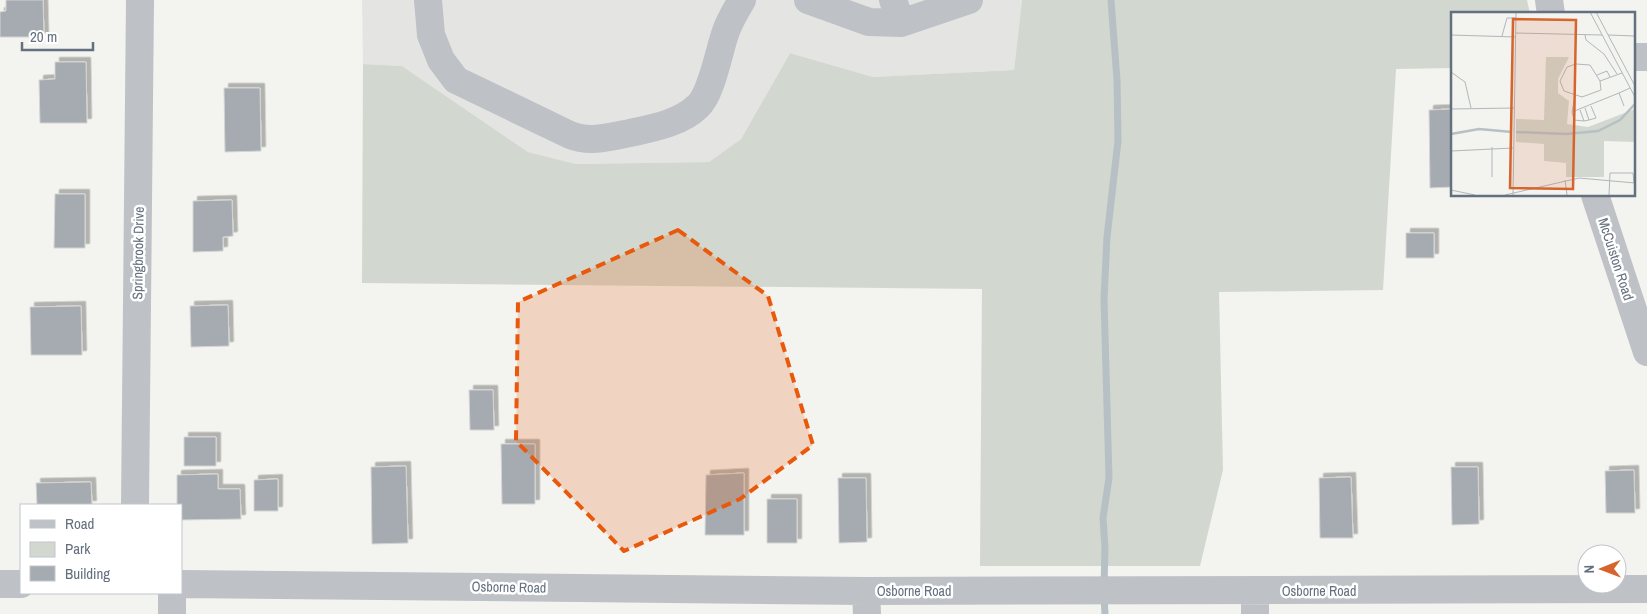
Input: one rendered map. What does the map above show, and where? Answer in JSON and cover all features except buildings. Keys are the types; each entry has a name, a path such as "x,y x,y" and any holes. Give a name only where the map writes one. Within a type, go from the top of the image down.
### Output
{"street":[{"name":"Springbrook Drive","path":"135,504 140,0"},
{"path":"428,0 431,35 441,60 456,80 570,135 582,140 596,140 678,119 698,106 707,91 727,28 742,0"},
{"path":"808,0 869,22 897,12 969,0"},
{"path":"1634,57 1647,56"},
{"name":"McCuiston Road","path":"1595,196 1647,352"},
{"path":"0,584 20,584"},
{"name":"Osborne Road","path":"182,584 866,602 1255,603 1647,589"},
{"path":"172,594 172,614"}],"highlighted area":[{"path":"678,230 768,296 813,445 740,499 624,551 516,441 518,302"}],"shaded area":[{"path":"362,0 1022,0 1014,70 873,77 790,53 741,139 709,162 576,164 528,152 402,66 363,64"}],"green space":[{"path":"1022,0 1527,0 1530,12 1451,12 1451,68 1396,69 1383,290 1219,292 1223,470 1200,566 980,566 982,289 362,283 363,64 402,66 528,152 576,164 709,162 741,139 790,53 873,77 1014,70"}],"waterway":[{"path":"1104,586 1105,548 1103,518 1109,478 1104,299 1107,237 1118,141 1117,80 1111,0"},
{"path":"1104,597 1105,614"}]}
